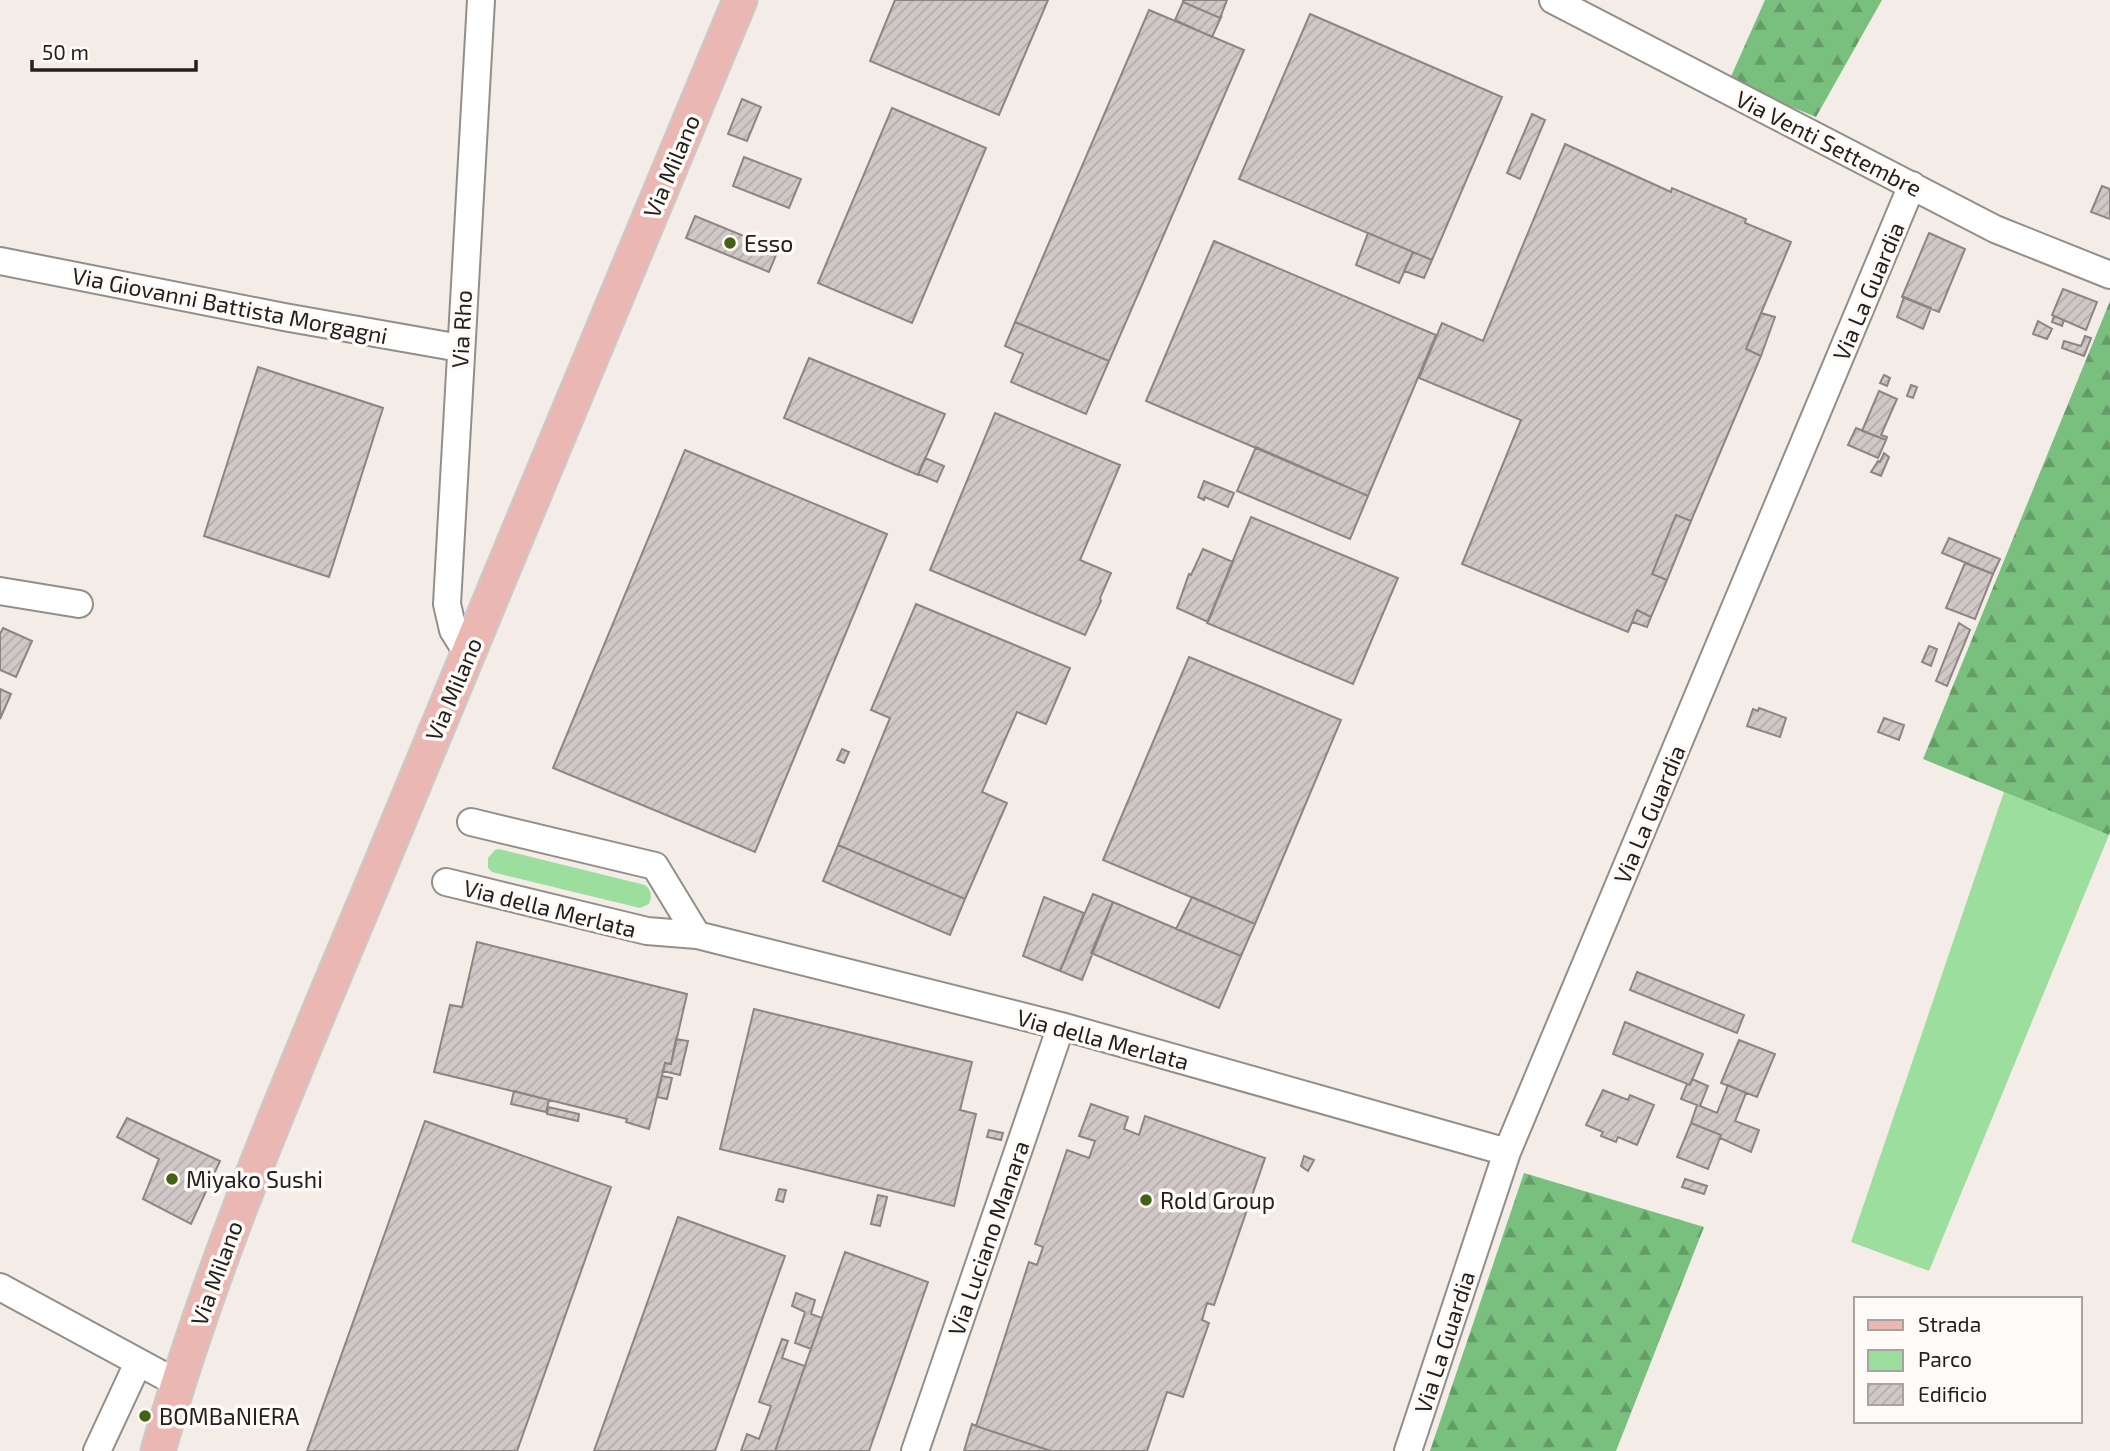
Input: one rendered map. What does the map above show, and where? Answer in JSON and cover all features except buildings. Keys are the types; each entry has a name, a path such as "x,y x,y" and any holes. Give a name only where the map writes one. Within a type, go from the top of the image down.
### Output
{"main road":[{"name":"Via Milano","path":"158,1451 177,1383 231,1232 740,0"}],"street":[{"name":"Via Rho","path":"468,654 453,631 447,604 481,0"},
{"name":"Via Venti Settembre","path":"1553,0 1995,229 2110,275"},
{"name":"Via La Guardia","path":"1408,1451 1507,1152 1912,185"},
{"name":"Via Giovanni Battista Morgagni","path":"0,261 284,317 460,348"},
{"path":"0,591 79,604"},
{"path":"471,822 655,866 696,935"},
{"name":"Via della Merlata","path":"446,882 646,931 696,935 1061,1026 1507,1152"},
{"name":"Via Luciano Manara","path":"915,1451 1061,1026"},
{"path":"0,1287 177,1383"},
{"path":"97,1451 138,1363"}],"green space":[{"path":"1765,0 1882,0 1816,117 1729,81"},
{"path":"2110,301 2110,832 2109,835 1923,759"},
{"path":"2004,792 2109,835 1929,1271 1851,1242"},
{"path":"499,849 645,885 650,891 649,904 640,908 492,872 488,868 488,858"},
{"path":"1524,1173 1704,1227 1616,1451 1430,1451"}],"place":[{"name":"Esso","path":"730,243"},
{"name":"Miyako Sushi","path":"172,1179"},
{"name":"Rold Group","path":"1146,1200"},
{"name":"BOMBaNIERA","path":"145,1416"}]}
